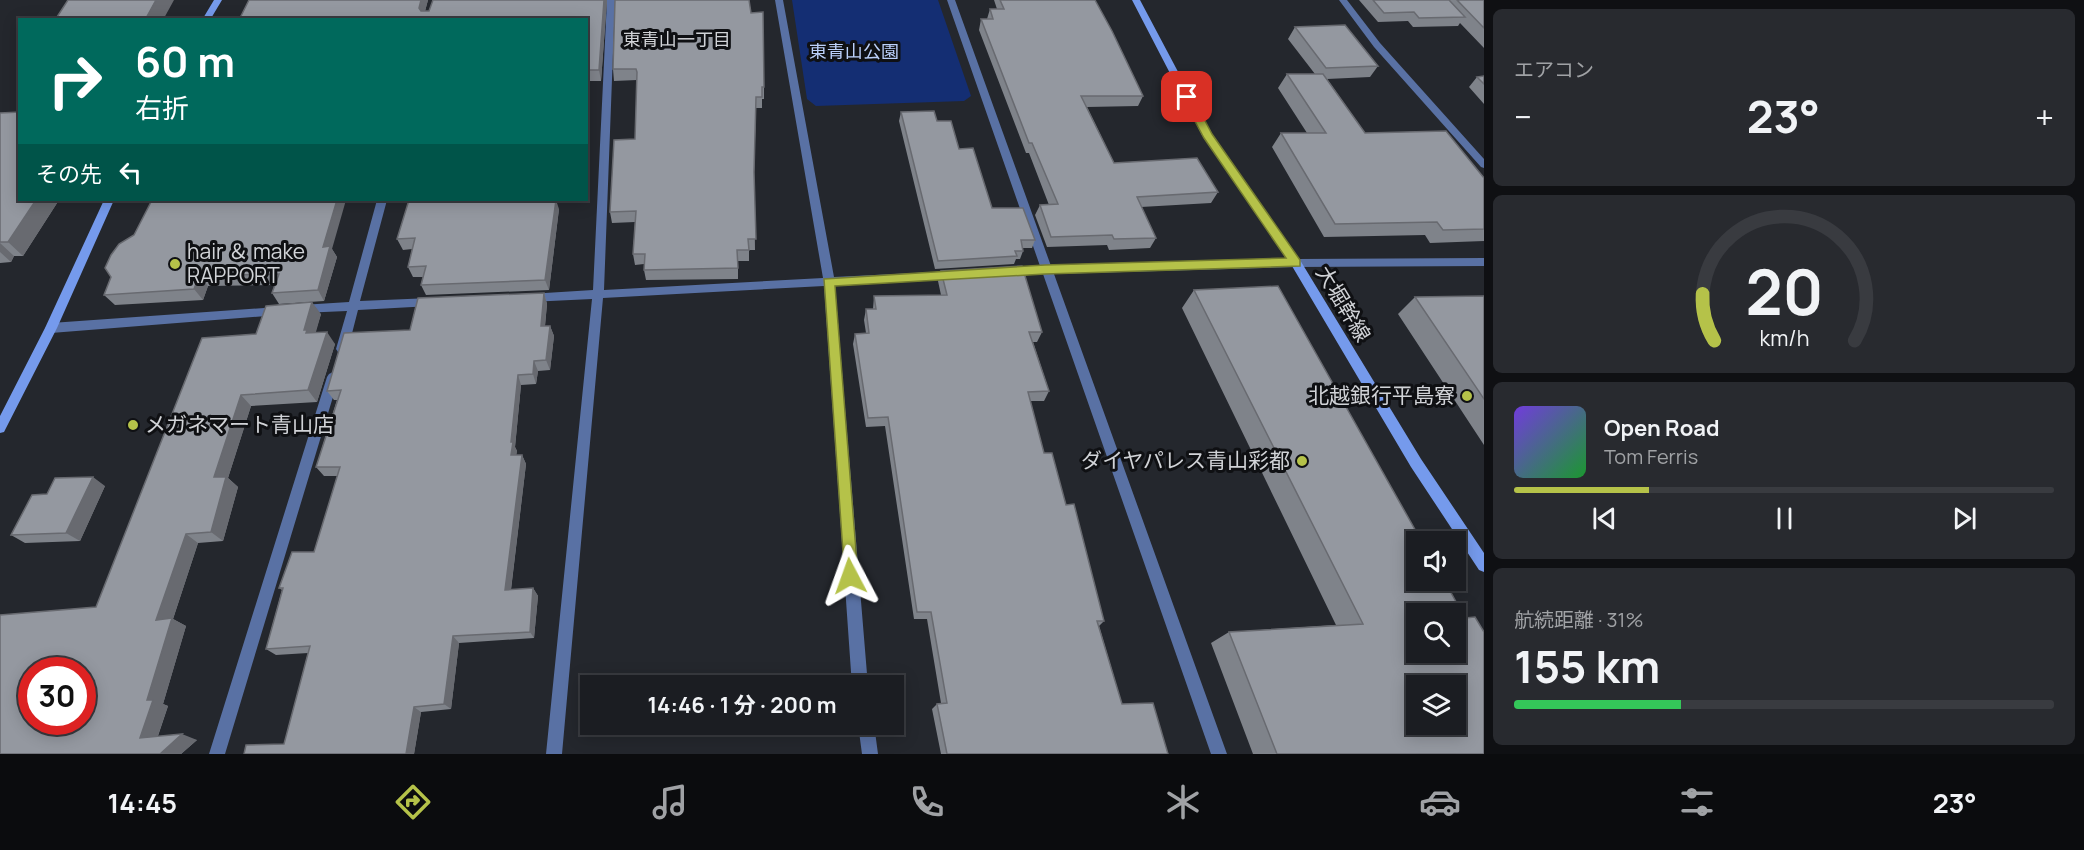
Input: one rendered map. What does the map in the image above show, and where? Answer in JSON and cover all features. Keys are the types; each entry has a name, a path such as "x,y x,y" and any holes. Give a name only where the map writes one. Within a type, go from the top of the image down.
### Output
{"street":[{"path":"207,18 218,0"},
{"path":"554,754 598,295 611,0"},
{"path":"779,0 829,282 859,675"},
{"path":"951,0 1219,754"},
{"name":"大堀幹線","path":"1136,0 1208,135 1296,263 1416,463 1484,565"},
{"path":"1343,0 1377,45 1484,165"},
{"path":"0,428 51,328 109,201"},
{"path":"217,754 355,305 382,201"},
{"path":"1000,272 1296,263 1484,262"},
{"path":"517,298 965,274"},
{"path":"51,328 355,305 448,302"},
{"path":"867,735 870,754"}],"green space":[{"name":"東青山公園","path":"792,0 938,0 971,96 964,101 816,106 807,99"}],"building":[{"path":"68,0 156,0 146,18 56,18"},
{"path":"249,0 421,0 419,8 421,11 429,11 433,0 604,0 599,70 588,70 588,18 240,18"},
{"path":"615,0 749,0 751,13 763,12 764,87 762,87 762,97 756,97 754,172 756,239 748,239 749,250 737,250 738,268 644,270 645,254 633,254 636,211 610,212 614,140 635,139 637,72 636,69 613,69"},
{"path":"1000,0 1095,0 1143,96 1081,96 1114,163 1197,158 1218,192 1137,197 1156,238 1114,239 1112,235 1051,237 1040,205 1058,204 1032,143 1029,143 981,19 993,19 990,9 1004,9"},
{"path":"1373,0 1449,0 1465,17 1419,18 1414,12 1384,13"},
{"path":"1457,0 1484,0 1484,28"},
{"path":"1345,25 1378,66 1326,68 1295,27"},
{"path":"1287,74 1323,74 1365,133 1446,131 1484,178 1484,229 1443,230 1437,222 1335,224 1281,133 1326,133"},
{"path":"1484,76 1484,84 1477,77"},
{"path":"934,111 937,121 951,121 959,149 973,148 992,208 1023,208 1035,240 1021,240 1023,251 1015,251 1017,256 938,261 901,112"},
{"path":"18,112 18,201 35,201 8,242 0,242 0,113"},
{"path":"151,201 337,201 323,247 330,246 318,290 272,293 279,274 199,276 194,289 104,295 111,277 105,268 111,255 119,244 134,235"},
{"path":"409,201 556,201 545,280 421,285 426,266 408,267 415,238 397,239"},
{"path":"1022,266 1042,332 1029,332 1049,391 1028,392 1044,453 1052,453 1066,505 1074,504 1104,621 1097,621 1122,704 1153,703 1168,754 947,754 937,704 947,703 931,612 917,612 888,417 868,418 855,334 869,333 866,309 876,309 874,296 947,295 941,271"},
{"path":"1278,286 1416,531 1406,531 1406,591 1450,591 1457,603 1406,603 1406,663 1466,663 1466,618 1475,617 1484,632 1484,754 1277,754 1229,632 1363,624 1194,290"},
{"path":"544,293 541,326 550,326 546,360 534,361 533,374 518,375 511,442 513,442 511,455 522,455 505,590 533,588 530,632 453,636 444,704 414,707 406,754 244,754 246,745 284,744 310,646 266,649 283,588 279,588 292,552 314,552 340,467 316,467 341,390 327,391 344,333 410,330 418,298"},
{"path":"1484,296 1484,399 1415,297"},
{"path":"312,302 304,330 307,330 306,333 327,332 308,390 241,395 214,477 226,477 211,532 186,534 156,620 172,618 147,700 153,700 140,738 182,734 160,754 0,754 0,615 96,607 202,338 256,334 266,306"},
{"path":"93,477 66,533 11,535 32,495 47,494 55,478"}],"place":[{"name":"hair ＆ make RAPPORT","path":"175,264"},
{"name":"北越銀行平島寮","path":"1467,396"},
{"name":"メガネマート青山店","path":"133,425"},
{"name":"ダイヤパレス青山彩都","path":"1302,461"}],"district":[{"name":"東青山一丁目","path":"677,40"}],"route":[{"path":"850,576 829,282 1045,269 1296,263 1208,135 1187,97"}]}
